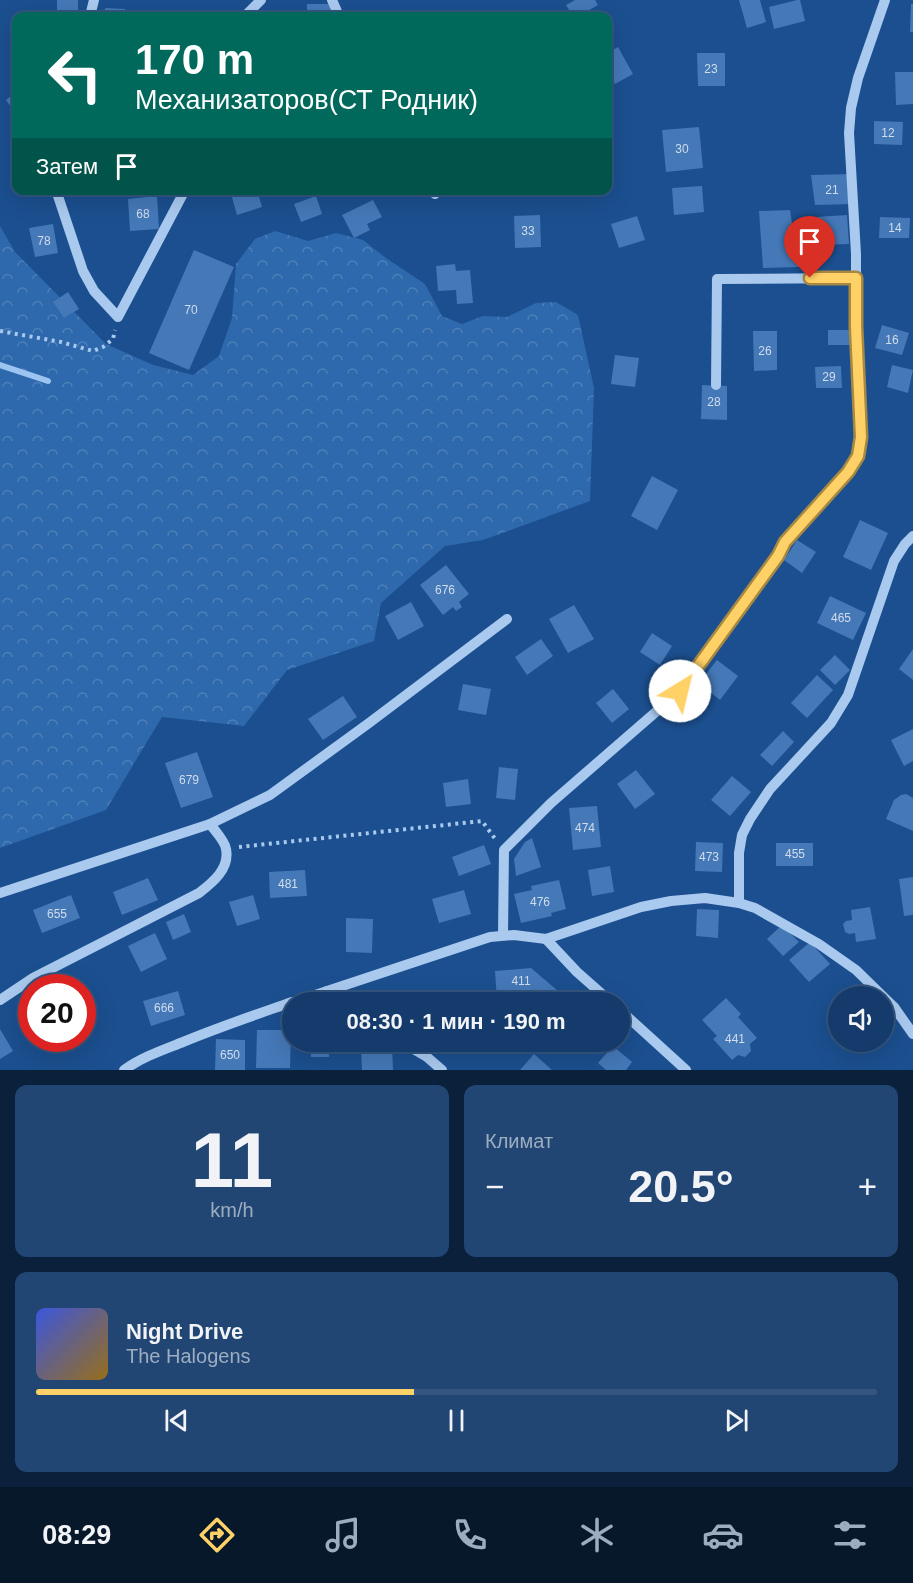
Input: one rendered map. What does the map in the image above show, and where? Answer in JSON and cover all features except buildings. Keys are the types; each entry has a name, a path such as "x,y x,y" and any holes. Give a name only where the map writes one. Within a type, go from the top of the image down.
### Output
{"lane":[{"path":"249,12 261,0"},
{"path":"503,935 504,850 551,803 680,691 778,556 785,542 848,472 858,456 861,437 849,133 851,108 858,78 885,0"},
{"path":"58,195 83,271 94,291 118,317 182,195"},
{"path":"716,385 717,279 856,278"},
{"path":"739,903 739,854 742,835 770,789 831,723 848,695 894,561 913,536"},
{"path":"0,893 210,824 270,795 507,619"},
{"path":"0,1000 33,978 199,893 211,884 225,863 226,848 210,824"},
{"path":"324,992 490,937 503,935 546,939 641,907 705,898 755,908 819,944 856,970 894,1006 913,1034"},
{"path":"546,939 600,992"},
{"path":"124,1070 135,1063 228,1023 282,1006"},
{"path":"630,1019 687,1070"},
{"path":"419,1052 442,1070"}],"path":[{"path":"0,331 61,342 93,351 104,347 113,339 118,317"},
{"path":"226,848 482,821 504,850"}],"green space":[{"path":"0,226 15,252 106,344 153,365 193,375 219,356 232,318 236,264 255,239 275,231 308,241 336,233 363,240 425,284 442,316 462,324 483,316 507,317 536,303 556,302 578,315 594,388 590,501 483,540 445,546 381,603 374,641 287,670 244,726 162,717 106,810 0,848"}],"waterway":[{"path":"0,365 48,381"}],"route":[{"path":"680,691 778,556 785,542 848,472 858,456 861,437 856,278 810,278"}]}
